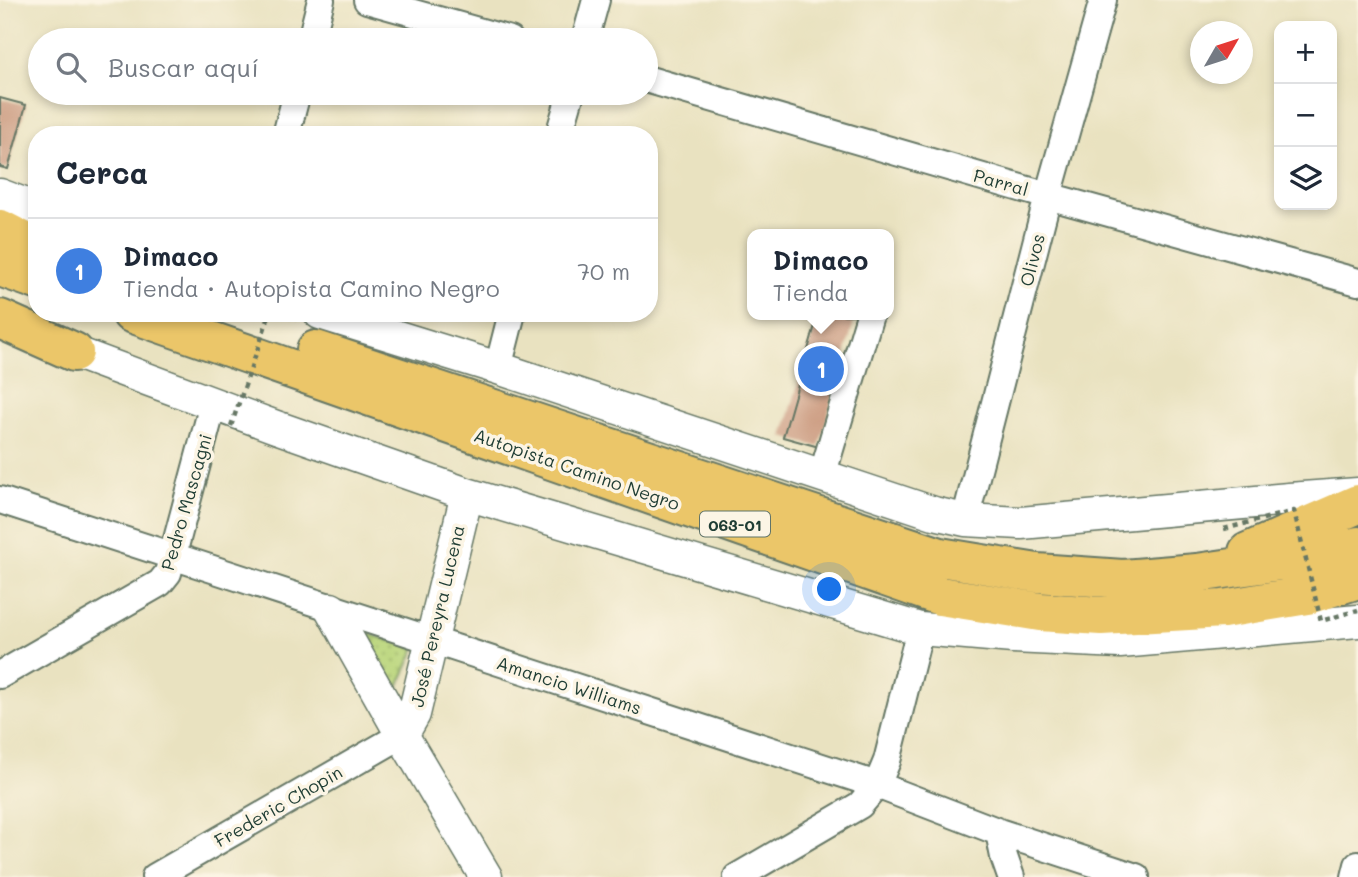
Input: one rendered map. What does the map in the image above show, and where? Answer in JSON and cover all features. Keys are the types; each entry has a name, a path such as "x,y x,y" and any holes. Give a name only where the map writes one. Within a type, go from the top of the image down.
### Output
{"highway":[{"path":"0,229 28,243"},
{"path":"0,242 28,253"},
{"path":"0,267 28,277"},
{"path":"0,319 74,352"},
{"name":"Autopista Camino Negro","path":"157,322 940,596 1040,611 1101,616 1223,609 1307,595 1358,579"},
{"name":"Autopista Camino Negro","path":"231,322 940,556 1037,573 1123,579 1197,573 1329,554 1358,546"},
{"path":"1197,573 1358,504"}],"street":[{"path":"314,28 321,0"},
{"path":"367,0 467,28"},
{"path":"588,28 596,0"},
{"name":"Olivos","path":"965,520 1048,196 1103,0"},
{"name":"Parral","path":"658,82 1048,196 1358,282"},
{"path":"288,126 294,105"},
{"path":"561,126 567,105"},
{"path":"0,195 28,206"},
{"path":"822,475 868,320"},
{"path":"349,322 498,368 934,513 965,520 1021,523 1358,494"},
{"path":"498,368 510,322"},
{"path":"0,330 74,352 222,415 467,494 920,629 1120,642 1358,621"},
{"name":"Pedro Mascagni","path":"0,675 160,583 168,573 171,556 222,415"},
{"name":"José Pereyra Lucena","path":"402,735 414,714 467,494"},
{"name":"Amancio Williams","path":"0,500 877,785 999,832 1136,877"},
{"name":"José Pereyra Lucena","path":"331,609 486,877"},
{"path":"737,877 860,805 877,785 887,761 920,629"},
{"name":"Frederic Chopin","path":"155,877 402,735"},
{"path":"999,832 1011,877"},
{"path":"1355,877 1358,865"}],"path":[{"path":"222,415 266,322"},
{"path":"1224,529 1294,511 1321,621 1358,610"}],"green space":[{"path":"365,633 416,648 396,691"}],"building":[{"path":"0,98 26,105 8,169 0,167"},
{"path":"817,320 855,320 819,447 783,437"}],"place":[{"name":"Dimaco","path":"821,369"}]}
